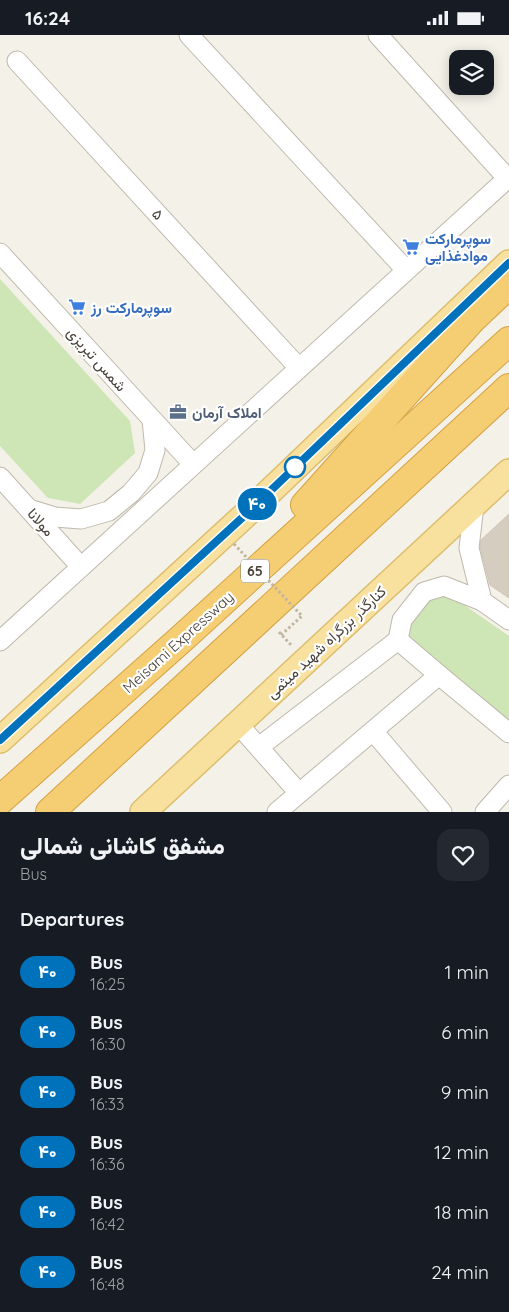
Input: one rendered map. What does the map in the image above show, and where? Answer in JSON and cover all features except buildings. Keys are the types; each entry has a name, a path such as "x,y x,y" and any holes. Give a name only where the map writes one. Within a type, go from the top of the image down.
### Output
{"highway":[{"path":"179,641 276,538 472,318 509,284"},
{"name":"Meisami Expressway","path":"0,800 179,641 509,341"},
{"name":"65","path":"50,812 509,388"},
{"path":"204,669 276,629 509,413"}],"main road":[{"path":"0,740 243,517 509,263"},
{"name":"کنارگذر بزرگراه شهید میثمی","path":"143,812 509,472"}],"street":[{"path":"189,35 406,270"},
{"path":"0,641 508,177 378,35"},
{"name":"۵","path":"17,61 299,368"},
{"name":"شمس تبریزی","path":"0,253 193,464"},
{"path":"29,509 55,517 81,519 109,511 131,493 148,473 155,450 152,420"},
{"name":"مولانا","path":"0,477 81,567"},
{"path":"474,505 468,548 482,601"},
{"path":"259,747 398,639 402,620 424,592 444,586 482,601 509,619"},
{"path":"398,639 509,733"},
{"path":"277,812 439,675"},
{"path":"238,724 299,793"},
{"path":"373,731 442,812"},
{"path":"485,812 509,785"}],"path":[{"path":"234,544 302,616 276,629 306,660"}],"green space":[{"path":"0,279 130,421 135,453 80,504 48,498 0,446"},
{"path":"444,591 509,636 509,720 409,640 407,622 425,596"}],"bus line":[{"name":"۴۰","path":"0,740 243,517 509,263"}],"place":[{"name":"سوپرمارکت موادغذایی","path":"411,247"},
{"name":"سوپرمارکت رز","path":"77,307"},
{"name":"املاک آرمان","path":"178,412"}]}
